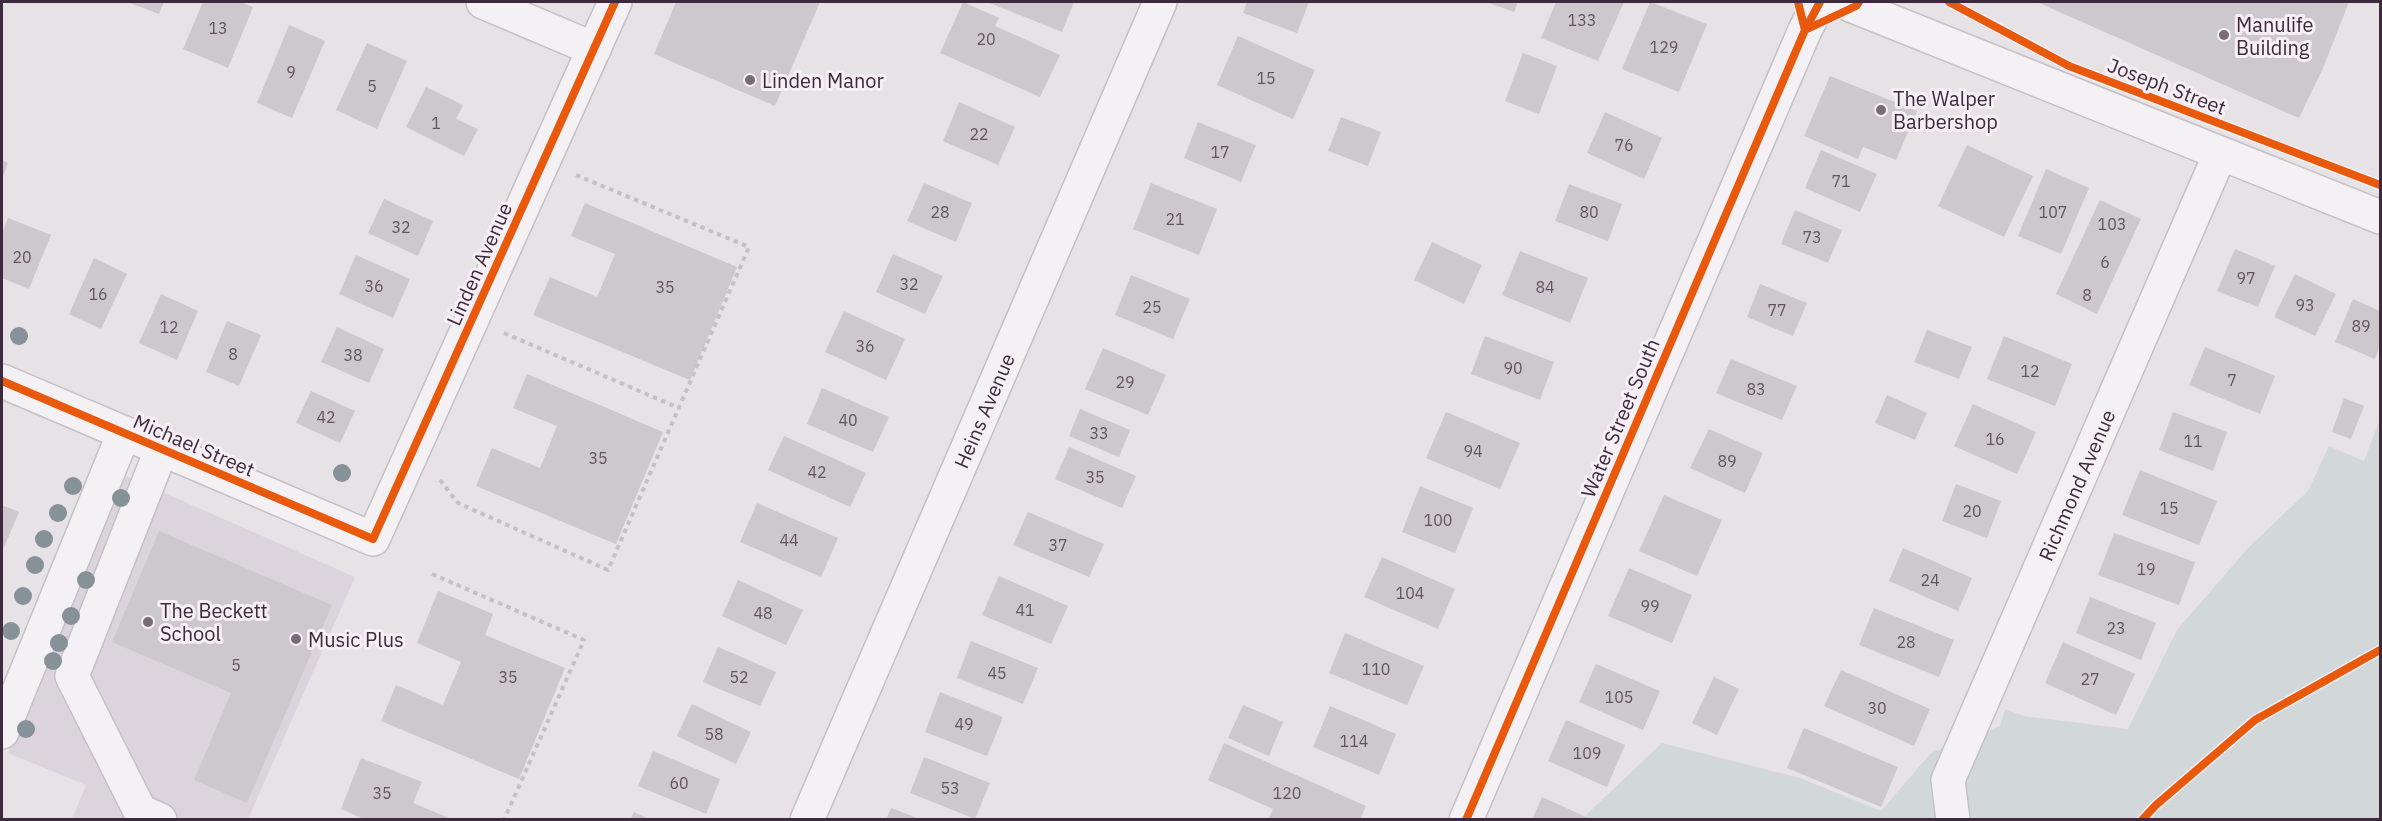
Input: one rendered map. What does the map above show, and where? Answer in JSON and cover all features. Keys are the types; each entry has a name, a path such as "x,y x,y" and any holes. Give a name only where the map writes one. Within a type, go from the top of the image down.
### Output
{"street":[{"path":"483,2 594,49"},
{"name":"Linden Avenue","path":"373,539 615,2"},
{"name":"Heins Avenue","path":"807,819 1160,2"},
{"name":"Water Street South","path":"1466,819 1805,30 1820,2"},
{"path":"1844,2 2380,216"},
{"name":"Richmond Avenue","path":"1953,819 1948,780 2220,154"},
{"name":"Michael Street","path":"2,381 373,539"},
{"path":"2,732 124,433"},
{"path":"160,819 140,811 72,676 162,448"}],"path":[{"path":"440,480 458,503 609,570 749,247 573,173"},
{"path":"504,333 679,408"},
{"path":"432,574 584,640 504,819"}],"shaded area":[{"path":"2380,419 2380,819 1586,820 1587,814 1662,743 1800,778 1881,811 1931,753 2000,726 2005,709 2024,716 2128,729 2177,630 2248,548 2308,491 2329,446 2364,461"},
{"path":"126,476 355,577 248,819 72,819 86,785 8,753"}],"building":[{"path":"127,2 164,2 159,14"},
{"path":"203,2 240,2 253,7 228,68 183,49"},
{"name":"Linden Manor","path":"676,2 820,2 775,106 654,54"},
{"path":"963,2 999,18 995,26 1060,55 1040,97 940,53"},
{"path":"987,2 1074,2 1062,32"},
{"path":"1247,2 1309,2 1297,33 1243,13"},
{"path":"1486,2 1518,2 1514,12"},
{"path":"1556,2 1624,2 1598,61 1541,38"},
{"path":"1650,2 1707,24 1679,92 1622,69"},
{"name":"Manulife Building","path":"2037,2 2349,2 2323,68 2299,118"},
{"path":"289,25 325,41 292,118 257,103"},
{"path":"1238,36 1315,70 1293,119 1217,85"},
{"path":"367,43 407,61 377,129 336,110"},
{"path":"1523,53 1557,66 1539,114 1505,101"},
{"path":"1830,76 1917,111 1896,160 1863,147 1858,159 1804,136"},
{"path":"426,87 463,105 456,119 478,129 464,156 406,127"},
{"path":"959,102 1015,127 998,165 943,141"},
{"path":"1605,112 1662,138 1644,179 1587,153"},
{"path":"1341,117 1381,132 1368,166 1328,151"},
{"path":"1198,122 1256,145 1241,182 1184,158"},
{"path":"1967,145 2033,176 2004,237 1938,206"},
{"path":"1821,150 1877,174 1860,212 1805,188"},
{"path":"2,160 8,163 2,179"},
{"path":"2046,169 2089,188 2061,254 2018,236"},
{"path":"924,183 972,203 956,242 907,221"},
{"path":"1151,183 1217,209 1199,255 1133,229"},
{"path":"1569,184 1622,204 1608,241 1555,221"},
{"path":"384,199 433,221 418,256 368,233"},
{"path":"2100,200 2141,219 2097,314 2056,294"},
{"path":"585,203 737,267 690,380 533,315 550,277 597,297 615,254 571,236"},
{"path":"1795,210 1842,230 1828,263 1781,244"},
{"path":"8,218 51,235 29,289 2,278 2,233"},
{"path":"1432,242 1482,265 1464,304 1414,280"},
{"path":"2235,249 2275,266 2258,307 2217,291"},
{"path":"1520,251 1588,278 1570,323 1502,295"},
{"path":"893,254 943,276 925,314 876,292"},
{"path":"356,255 410,279 393,318 339,294"},
{"path":"94,258 127,274 101,329 69,314"},
{"path":"2295,274 2336,294 2315,336 2274,317"},
{"path":"1131,275 1190,299 1173,339 1115,315"},
{"path":"1760,284 1807,303 1793,336 1747,317"},
{"path":"161,294 198,311 177,360 139,343"},
{"path":"2353,299 2380,311 2380,346 2375,359 2335,342"},
{"path":"844,311 905,339 886,380 825,352"},
{"path":"227,321 261,335 239,386 206,372"},
{"path":"337,327 384,349 369,383 321,362"},
{"path":"1927,330 1972,347 1959,379 1914,362"},
{"path":"1485,336 1554,362 1540,400 1471,374"},
{"path":"2004,336 2072,364 2055,406 1987,379"},
{"path":"2205,347 2275,376 2260,414 2189,385"},
{"path":"1103,348 1166,375 1148,415 1085,389"},
{"path":"1731,359 1797,386 1782,420 1716,393"},
{"path":"527,374 663,432 616,544 476,486 492,448 540,468 557,426 513,408"},
{"path":"822,388 889,417 873,452 807,424"},
{"path":"311,391 355,411 340,443 296,423"},
{"path":"1887,395 1927,413 1915,440 1875,423"},
{"path":"2344,398 2364,406 2351,439 2332,432"},
{"path":"1973,404 2036,432 2017,474 1954,446"},
{"path":"1080,409 1130,430 1119,457 1069,436"},
{"path":"1446,412 1520,443 1500,489 1426,458"},
{"path":"2173,412 2227,432 2213,471 2159,450"},
{"path":"1709,429 1763,453 1745,493 1690,468"},
{"path":"784,436 866,473 850,507 768,470"},
{"path":"1069,447 1136,476 1122,508 1055,479"},
{"path":"2140,470 2217,501 2199,545 2122,515"},
{"path":"1956,484 2001,501 1987,538 1942,521"},
{"path":"1420,486 1473,508 1455,553 1402,532"},
{"path":"1664,495 1722,520 1697,576 1639,551"},
{"path":"757,503 838,538 821,577 740,542"},
{"path":"2,505 19,512 2,552"},
{"path":"1028,512 1104,544 1089,577 1013,545"},
{"path":"159,531 332,605 247,803 194,780 231,693 112,642"},
{"path":"2114,533 2195,562 2179,605 2098,575"},
{"path":"1903,548 1972,578 1958,611 1889,581"},
{"path":"1382,557 1455,589 1438,629 1364,597"},
{"path":"1629,568 1692,595 1672,643 1608,616"},
{"path":"999,576 1068,606 1051,644 982,615"},
{"path":"738,580 803,610 786,645 722,616"},
{"path":"438,591 493,614 485,635 565,668 519,779 381,721 396,685 443,705 461,662 417,643"},
{"path":"2090,597 2156,623 2141,660 2076,633"},
{"path":"1874,608 1954,640 1939,677 1859,645"},
{"path":"1345,633 1424,666 1407,705 1329,673"},
{"path":"971,641 1038,668 1023,704 957,678"},
{"path":"2063,642 2135,674 2116,715 2045,683"},
{"path":"718,647 776,672 760,706 703,682"},
{"path":"1596,664 1660,691 1643,730 1579,702"},
{"path":"1841,670 1930,709 1914,746 1824,706"},
{"path":"1714,677 1739,689 1717,735 1692,723"},
{"path":"940,692 1003,717 987,756 925,732"},
{"path":"692,704 751,732 736,764 677,736"},
{"path":"1243,705 1283,722 1269,756 1228,738"},
{"path":"1330,706 1396,734 1379,775 1313,747"},
{"path":"1566,720 1625,745 1607,787 1548,761"},
{"path":"1804,728 1898,767 1881,807 1787,768"},
{"path":"1224,743 1366,806 1360,820 1268,820 1273,809 1208,780"},
{"path":"653,751 720,779 706,814 638,786"},
{"path":"924,757 990,783 975,819 910,793"},
{"path":"361,758 422,782 413,803 454,820 366,820 341,809"},
{"path":"1542,797 1593,820 1532,820"},
{"path":"891,808 920,819 920,820 886,820"},
{"path":"634,812 651,820 630,820"}],"cycle path":[{"path":"2,381 373,539 615,2"},
{"path":"1798,2 1805,30 1856,6 1859,2"},
{"path":"1466,820 1805,30 1820,2"},
{"name":"Joseph Street","path":"1949,2 2069,66 2380,185"},
{"path":"2142,820 2156,805 2255,720 2380,650"}],"place":[{"name":"Manulife Building","path":"2224,35"},
{"name":"Linden Manor","path":"750,80"},
{"name":"The Walper Barbershop","path":"1881,110"},
{"name":"The Beckett School","path":"148,622"},
{"name":"Music Plus","path":"296,639"}]}
